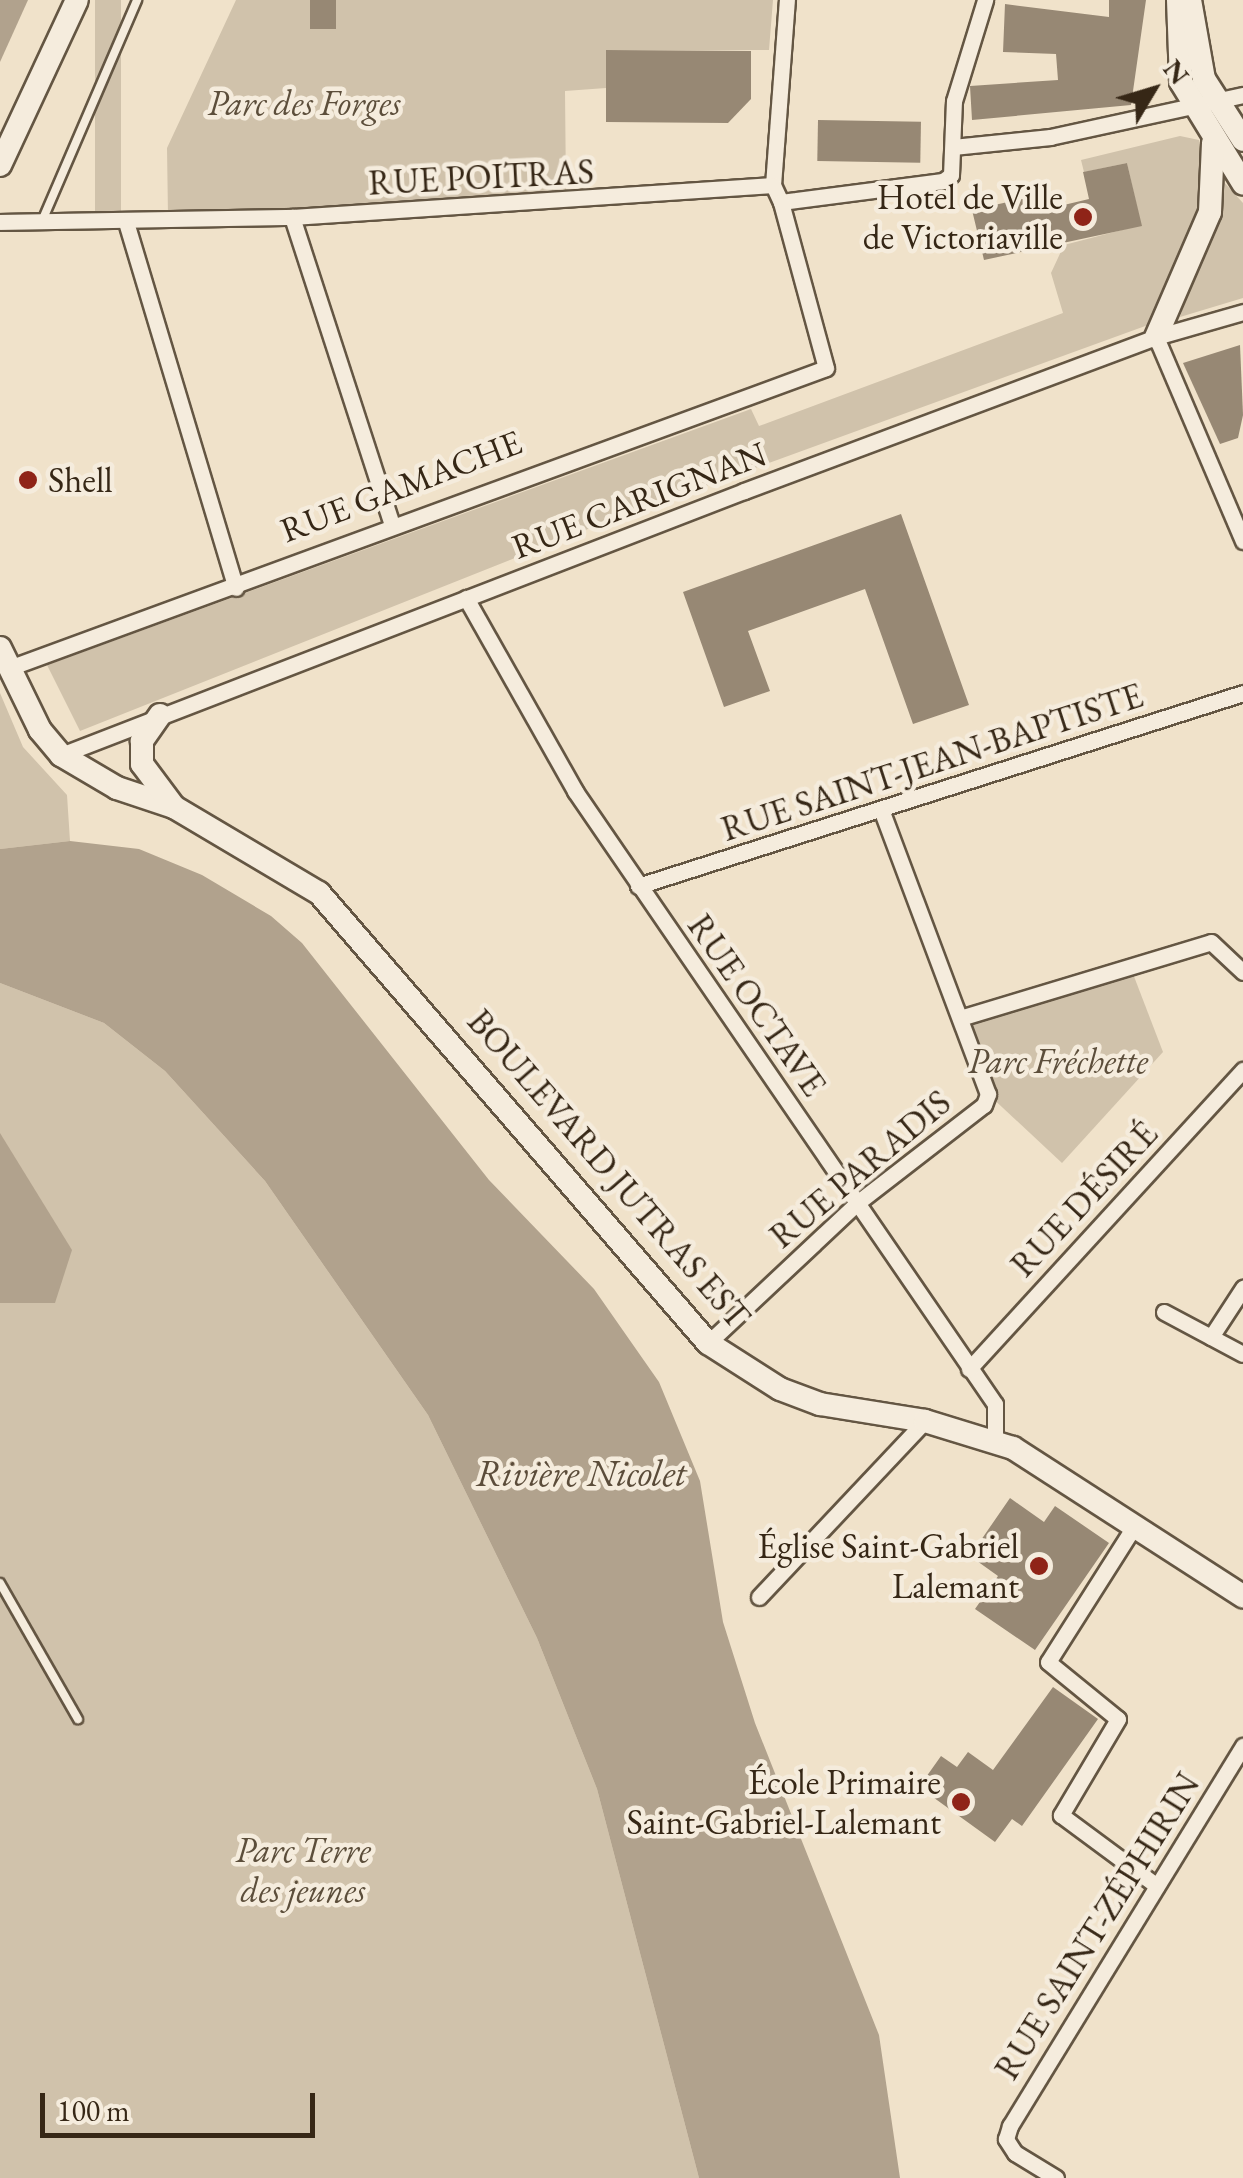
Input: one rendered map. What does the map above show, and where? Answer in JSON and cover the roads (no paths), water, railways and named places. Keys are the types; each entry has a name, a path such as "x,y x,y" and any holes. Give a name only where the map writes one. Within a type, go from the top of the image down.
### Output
{"main road":[{"path":"0,166 78,0"},
{"path":"1178,0 1176,58 1204,106 1243,140"},
{"path":"1156,336 1210,212 1214,143 1204,106 1190,0"},
{"path":"1214,143 1243,182"},
{"name":"BOULEVARD JUTRAS EST","path":"3,662 40,730 61,755 118,788 174,807 291,873 347,921 708,1343 780,1389 820,1404 925,1421 996,1441 1243,1596"},
{"path":"160,714 142,741 142,764 174,807"}],"street":[{"path":"787,0 772,185 781,202 943,182 950,175 954,100 985,0"},
{"path":"953,147 1050,137 1243,95"},
{"name":"RUE POITRAS","path":"0,222 292,216 772,185"},
{"name":"RUE GAMACHE","path":"3,662 236,588 392,524 826,368 781,202"},
{"path":"292,216 392,524"},
{"path":"126,222 236,588"},
{"name":"RUE CARIGNAN","path":"61,755 1156,336 1243,312"},
{"path":"1156,336 1243,541"},
{"name":"RUE OCTAVE","path":"466,598 533,723 638,886 995,1404 996,1441"},
{"name":"RUE SAINT-JEAN-BAPTISTE","path":"638,886 882,812 1243,693"},
{"path":"882,812 960,1018 1211,942 1243,972"},
{"name":"RUE PARADIS","path":"708,1343 857,1202 984,1105 988,1094 960,1018"},
{"name":"RUE DÉSIRÉ","path":"968,1369 1240,1078"},
{"path":"1211,1337 1243,1288"},
{"path":"1164,1312 1243,1354"},
{"path":"759,1596 925,1421"},
{"path":"1135,1525 1048,1655 1052,1667 1118,1719 1061,1811 1069,1825 1157,1886"},
{"name":"RUE SAINT-ZÉPHIRIN","path":"1056,2178 1015,2154 1006,2139 1243,1746"}],"lane":[{"path":"41,223 137,0"},
{"path":"0,1583 78,1719"}],"water":[{"path":"0,0 28,0 0,62"},
{"name":"Rivière Nicolet","path":"70,841 139,849 202,875 271,916 302,943 489,1180 594,1289 659,1382 700,1481 723,1622 755,1723 879,2035 900,2178 699,2178 597,1789 537,1638 428,1415 265,1181 165,1071 104,1023 0,983 0,849"},
{"path":"0,1133 72,1250 55,1303 0,1303"}],"place":[{"name":"Hotel de Ville de Victoriaville","path":"1083,217"},
{"name":"Shell","path":"28,480"},
{"name":"Église Saint-Gabriel Lalemant","path":"1039,1566"},
{"name":"École Primaire Saint-Gabriel-Lalemant","path":"961,1802"}],"park label":[{"name":"Parc des Forges","path":"304,103"},
{"name":"Parc Fréchette","path":"1058,1061"},
{"name":"Parc Terre des jeunes","path":"303,1870"}]}
